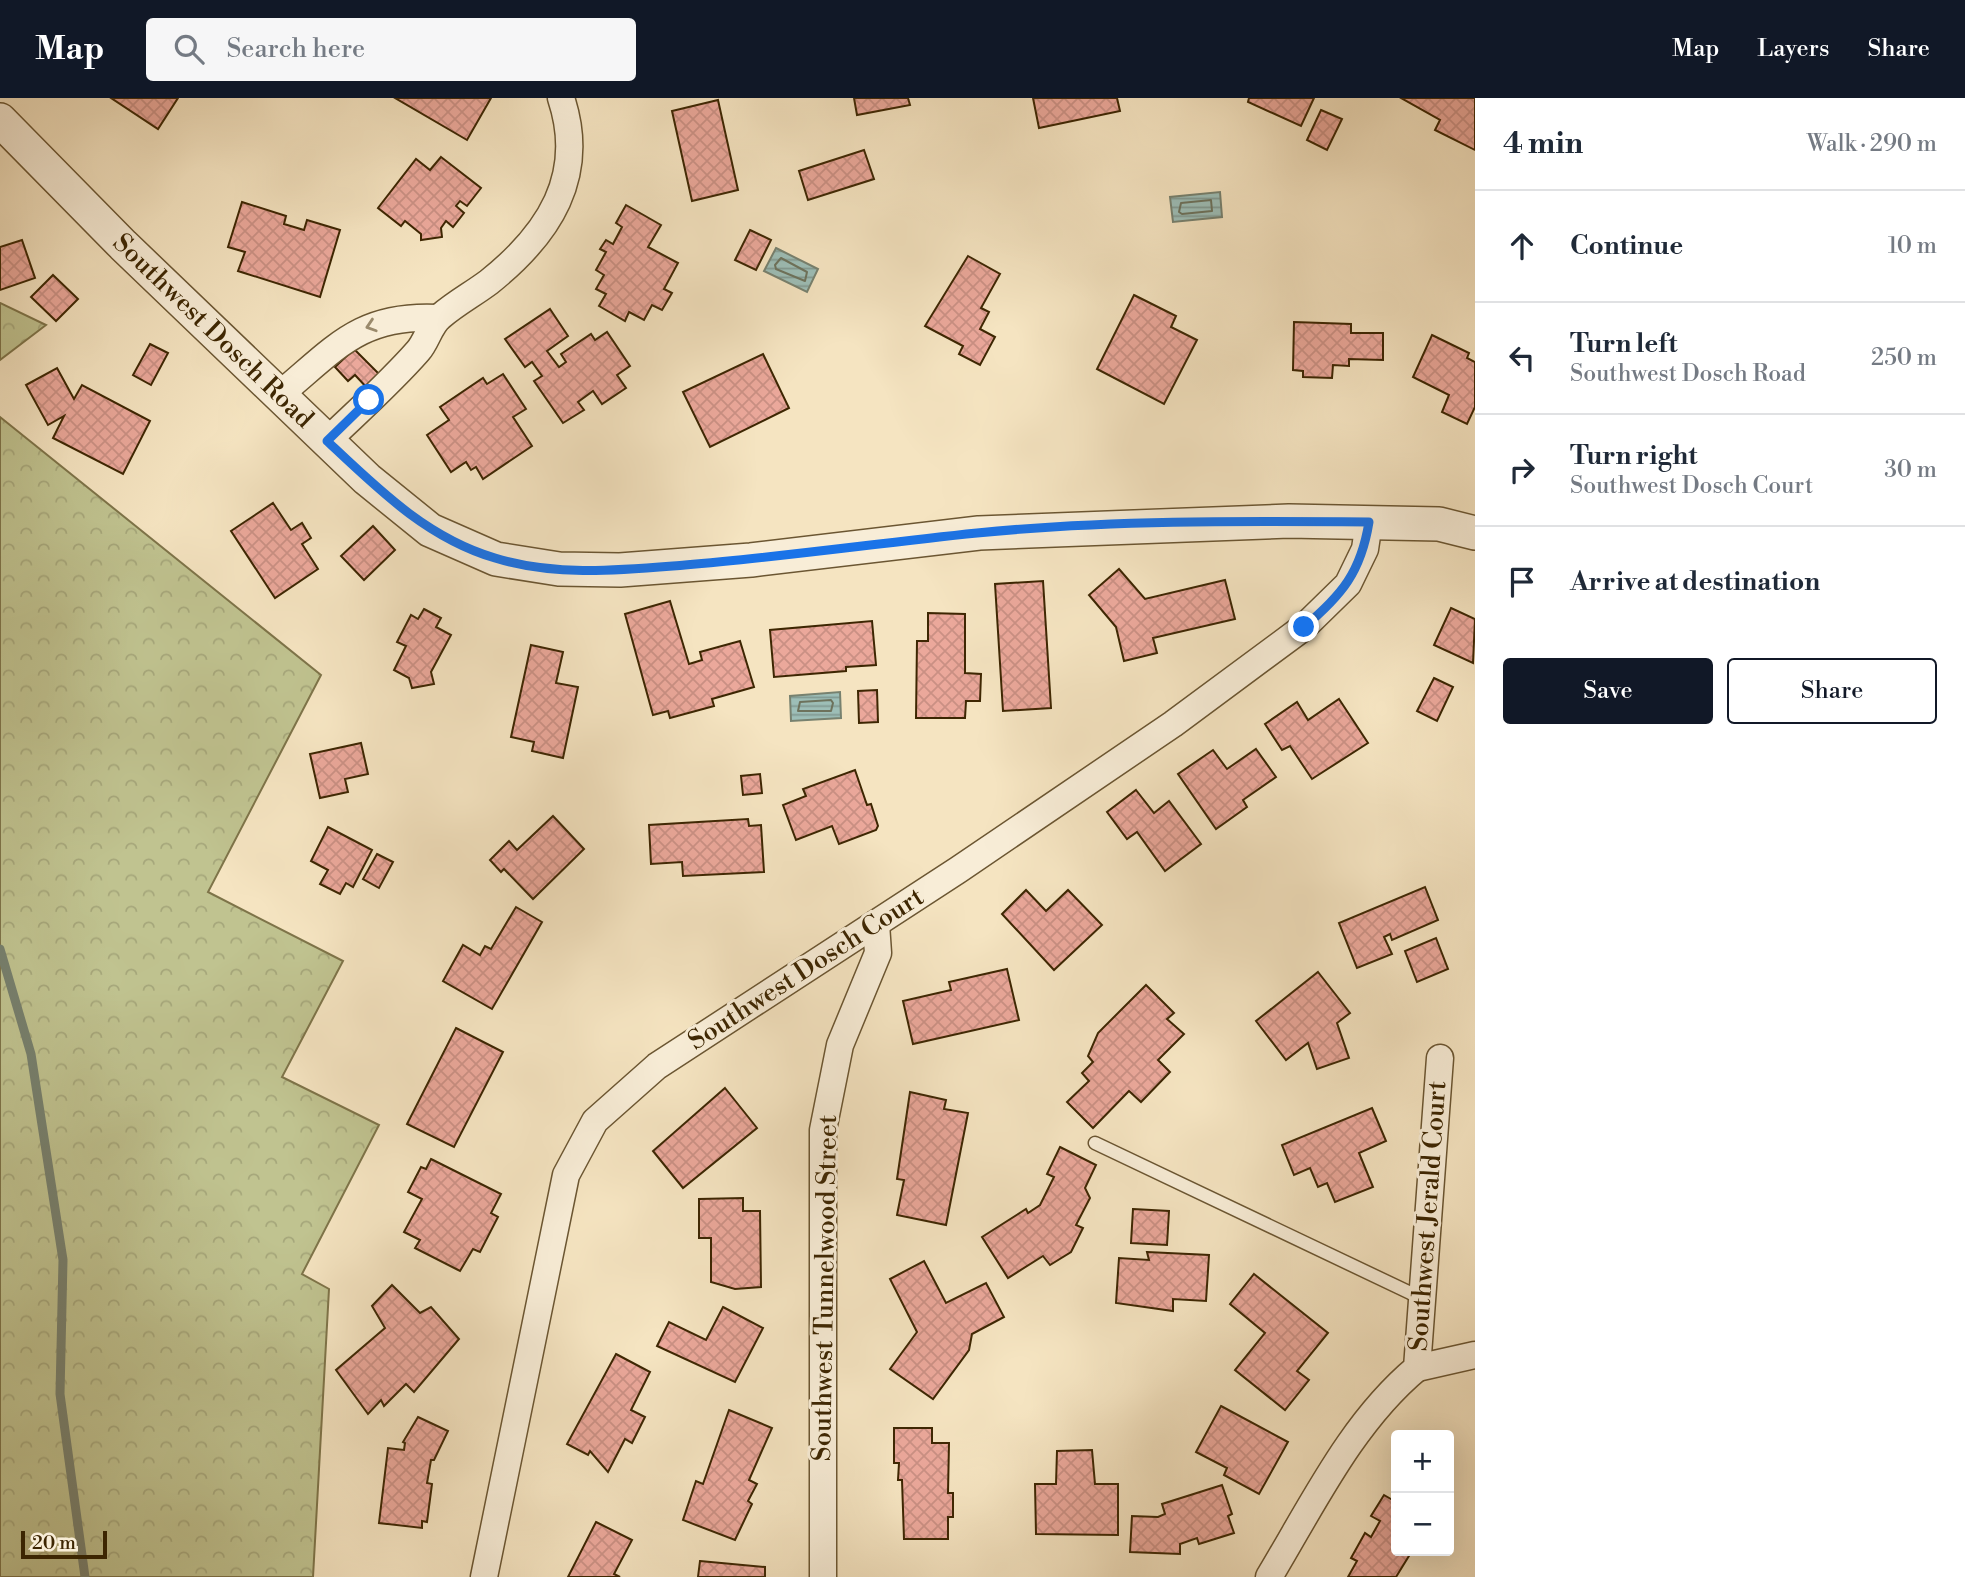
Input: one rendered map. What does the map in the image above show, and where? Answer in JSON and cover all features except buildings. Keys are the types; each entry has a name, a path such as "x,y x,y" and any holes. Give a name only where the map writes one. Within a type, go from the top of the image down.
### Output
{"street":[{"path":"327,441 420,350 438,318 497,275 526,248 550,217 566,183 569,162 570,139 561,98"},
{"name":"Southwest Dosch Road","path":"0,120 74,197 391,500 430,530 496,559 559,569 620,570 724,562 979,533 1289,521 1439,524 1475,533"},
{"path":"279,395 357,331 396,318 438,318"},
{"name":"Southwest Dosch Court","path":"484,1577 566,1175 577,1150 595,1121 657,1066 876,924 1173,724 1304,627 1348,584 1365,549 1369,522"},
{"name":"Southwest Tunnelwood Street","path":"823,1577 823,1130 840,1045 878,953 876,924"},
{"name":"Southwest Jerald Court","path":"1269,1577 1339,1460 1386,1393 1417,1368 1440,1058"},
{"path":"1417,1368 1475,1355"}],"lane":[{"path":"1096,1143 1421,1298"}],"green space":[{"path":"0,303 46,325 0,360"},
{"path":"0,417 321,675 208,892 343,961 282,1077 379,1125 302,1274 329,1289 313,1577 0,1577"}],"water":[{"path":"1220,192 1222,217 1173,222 1170,197"},
{"path":"776,248 818,269 807,292 764,271"},
{"path":"840,692 841,718 791,721 790,696"}],"waterway":[{"path":"0,949 31,1054 63,1260 60,1394 85,1577"}],"route":[{"path":"369,400 327,441 391,500 430,530 496,559 559,569 620,570 751,560 979,533 1077,527 1289,521 1369,522 1365,549 1348,584 1304,627"}]}
